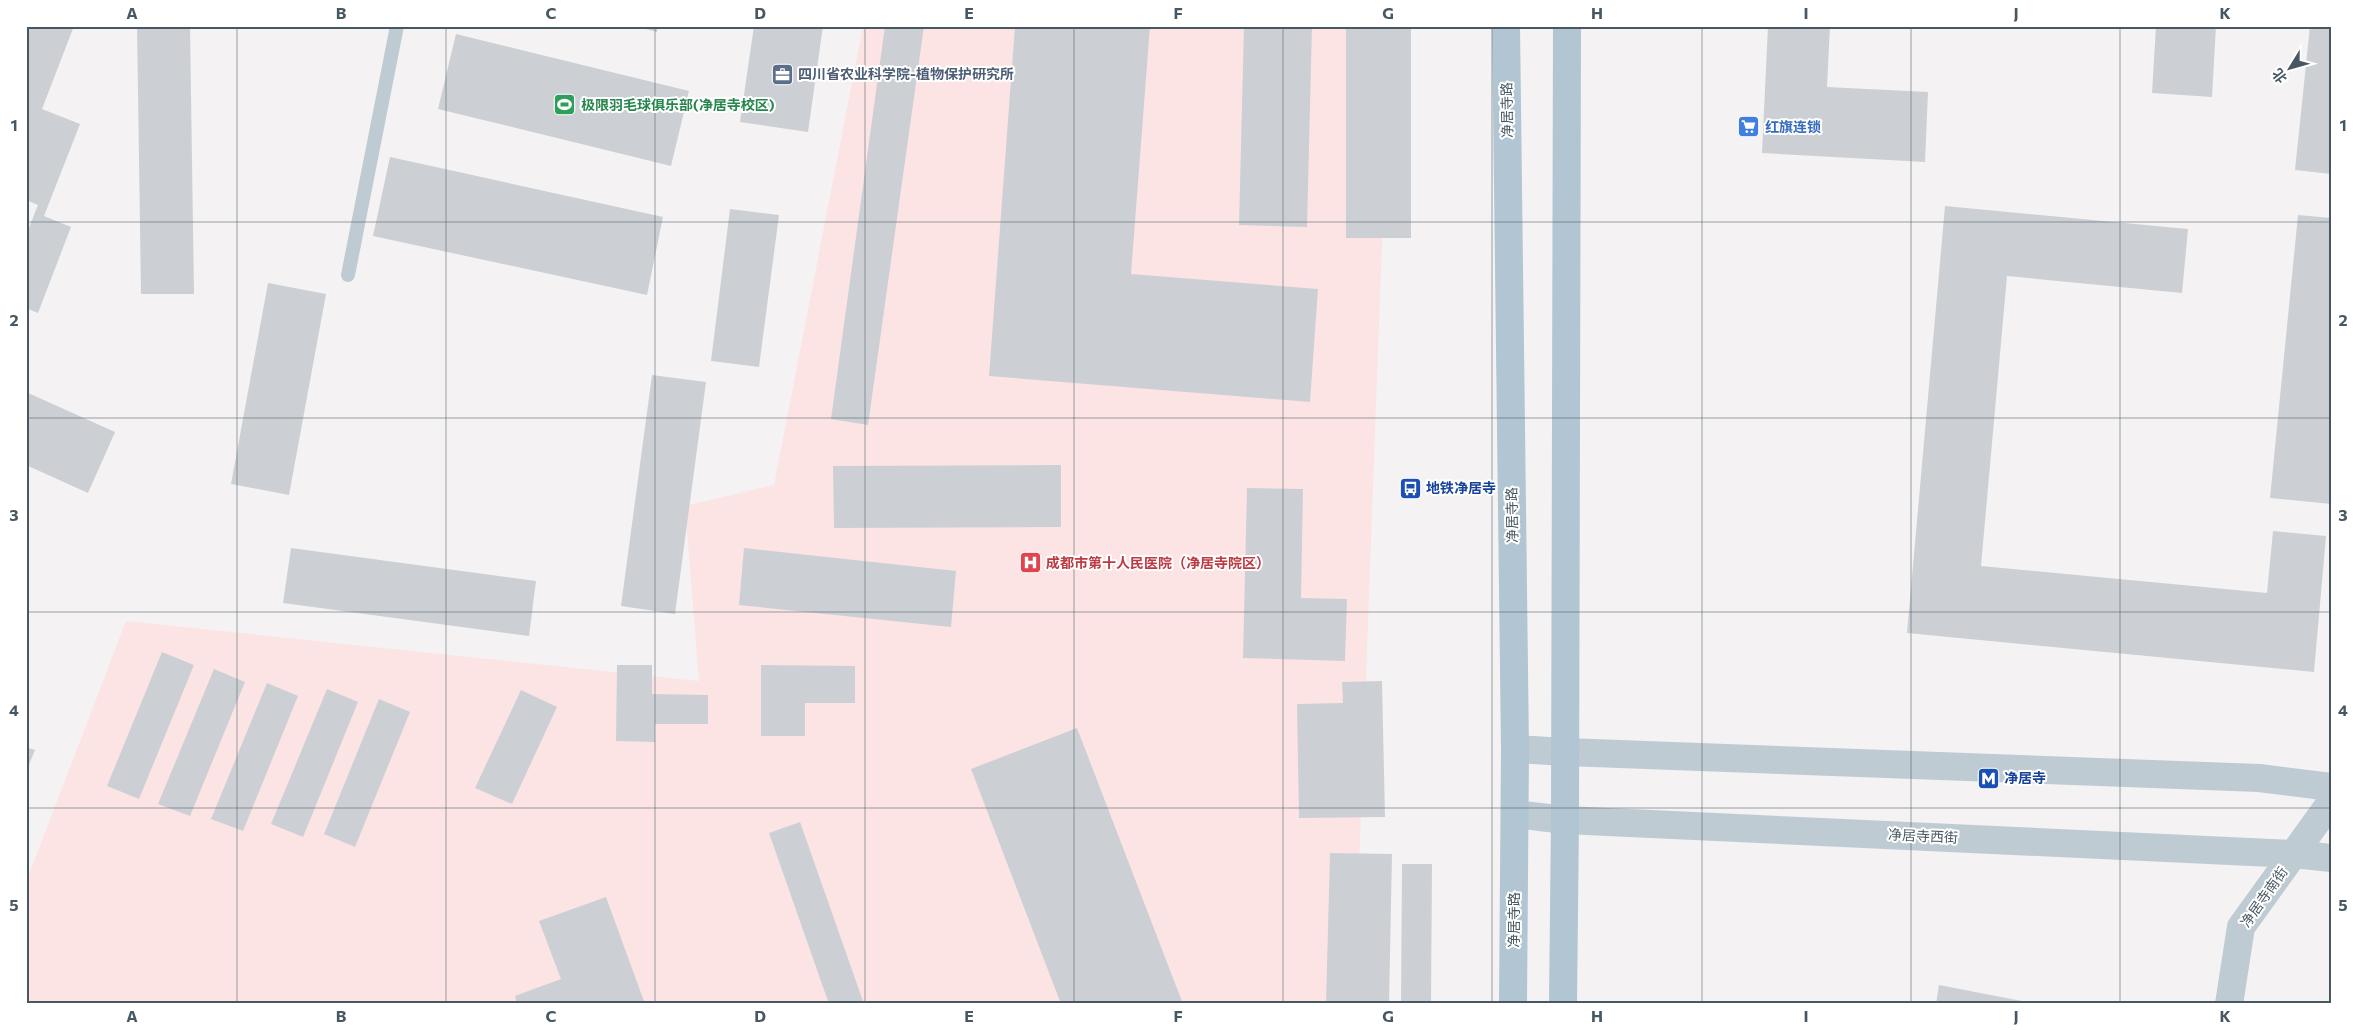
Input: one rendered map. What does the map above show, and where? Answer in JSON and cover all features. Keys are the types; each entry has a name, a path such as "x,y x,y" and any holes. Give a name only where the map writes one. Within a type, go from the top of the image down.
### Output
{"main road":[{"name":"净居寺路","path":"1506,26 1515,748 1513,1004"},
{"path":"1562,1004 1566,820 1567,26"}],"street":[{"path":"1515,748 1566,752 2259,778 2331,787"},
{"name":"净居寺南街","path":"2229,1004 2241,928 2331,802"},
{"name":"净居寺西街","path":"1515,814 1566,820 2294,854 2331,858"}],"lane":[{"path":"348,276 397,26"}],"shaded area":[{"name":"成都市第十人民医院（净居寺院区）","path":"863,26 1390,26 1354,1004 26,1004 26,882 126,621 699,681 685,506 774,485"}],"building":[{"path":"26,26 74,26 42,109 80,124 44,216 71,227 38,313 26,308 26,235 38,205 26,200 26,126 28,121 26,120"},
{"path":"137,26 190,26 194,294 141,294"},
{"path":"635,26 658,26 657,32"},
{"name":"四川省农业科学院-植物保护研究所","path":"754,26 823,26 808,132 740,122"},
{"path":"885,26 924,26 868,425 831,419"},
{"path":"1015,26 1150,26 1131,274 1318,289 1310,402 989,376"},
{"path":"1244,26 1312,26 1307,227 1239,225"},
{"path":"1346,26 1411,26 1411,238 1346,238"},
{"path":"1768,26 1830,26 1827,87 1928,92 1925,162 1762,153"},
{"path":"2156,26 2216,26 2212,97 2152,93"},
{"path":"2310,26 2331,26 2331,174 2295,170"},
{"path":"456,34 689,91 671,166 438,109"},
{"path":"390,157 663,217 647,295 373,236"},
{"path":"1945,206 2188,229 2182,293 2007,276 1981,566 2267,593 2273,531 2326,536 2314,672 1907,633"},
{"path":"730,209 779,215 759,367 711,361"},
{"path":"2298,215 2331,218 2331,504 2270,498"},
{"path":"268,283 326,294 289,495 231,484"},
{"path":"652,375 706,382 675,614 621,606"},
{"path":"26,392 115,432 88,493 26,465"},
{"path":"1061,465 1061,527 834,528 833,466"},
{"path":"1247,488 1303,489 1301,598 1347,599 1345,661 1243,658"},
{"path":"291,548 536,581 529,636 283,603"},
{"path":"744,548 956,571 951,627 739,605"},
{"path":"162,652 194,665 139,799 107,786"},
{"path":"617,665 652,665 652,694 708,695 708,724 655,724 655,742 616,741"},
{"path":"761,665 855,666 855,703 805,703 805,736 761,736"},
{"path":"214,669 245,682 190,816 158,804"},
{"path":"1382,681 1385,817 1299,818 1297,704 1343,703 1342,682"},
{"path":"267,683 298,696 243,831 211,819"},
{"path":"327,689 358,702 303,837 271,824"},
{"path":"521,690 557,707 512,804 475,788"},
{"path":"379,699 410,712 355,847 324,834"},
{"path":"1077,728 1183,1004 1061,1004 971,769"},
{"path":"26,747 35,750 26,772"},
{"path":"800,822 864,1004 829,1004 769,833"},
{"path":"1330,853 1392,854 1389,1004 1326,1004"},
{"path":"1402,864 1432,864 1431,1004 1401,1004"},
{"path":"606,897 645,1004 517,1004 515,996 561,979 539,921"},
{"path":"1939,985 2032,1003 2032,1004 1936,1004"}],"place":[{"name":"四川省农业科学院-植物保护研究所","path":"782,74"},
{"name":"极限羽毛球俱乐部(净居寺校区)","path":"565,105"},
{"name":"红旗连锁","path":"1749,127"},
{"name":"地铁净居寺","path":"1410,488"},
{"name":"成都市第十人民医院（净居寺院区）","path":"1030,563"},
{"name":"净居寺","path":"1988,778"}]}
